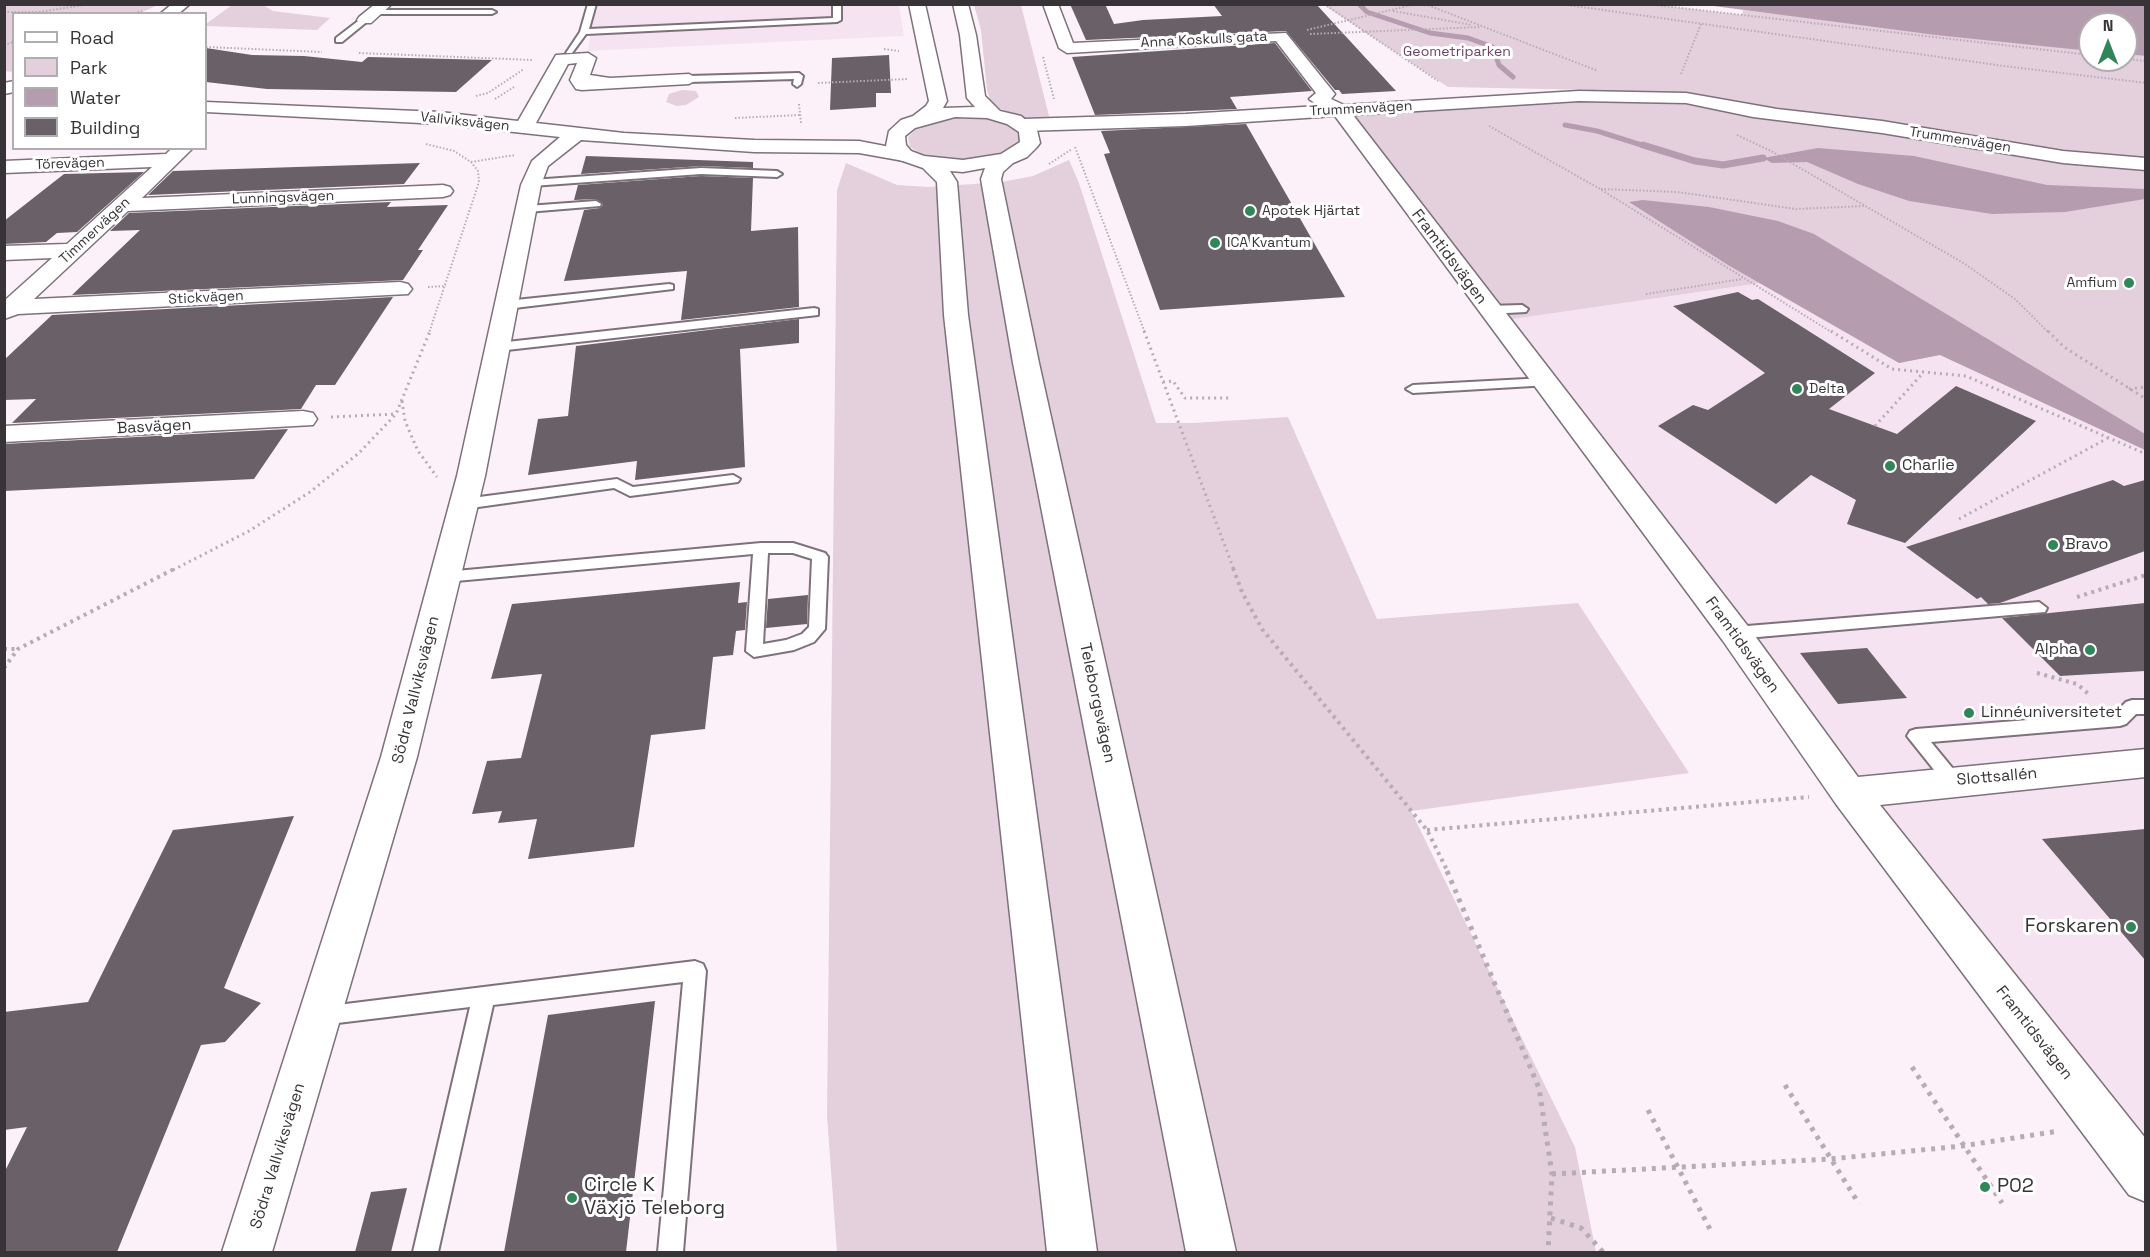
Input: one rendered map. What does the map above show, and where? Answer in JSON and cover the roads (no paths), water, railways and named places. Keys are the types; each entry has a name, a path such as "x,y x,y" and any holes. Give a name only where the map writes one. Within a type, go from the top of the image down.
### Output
{"street":[{"path":"170,12 183,4"},
{"path":"917,4 938,101 934,109 911,124 895,141 917,159 940,171 947,182 957,327 1055,1130 1072,1252"},
{"path":"960,4 968,34 976,98 993,114 1023,125 1031,135 1017,152"},
{"name":"Anna Koskulls gata","path":"1050,4 1066,48 1280,36 1326,94 1318,99 1340,110"},
{"path":"524,128 562,59 588,58 579,81 603,81"},
{"path":"547,87 688,79"},
{"name":"Trummenvägen","path":"1023,125 1186,120 1536,100 1774,114 1882,127 2063,157 2145,164"},
{"name":"Vallviksvägen","path":"207,107 440,117 575,135 724,144 860,147 917,159"},
{"path":"207,127 231,109"},
{"name":"Framtidsvägen","path":"1340,110 1488,310 1735,633 1850,793 2145,1178"},
{"name":"Vallviksvägen","path":"724,144 825,138 911,124 955,112 993,114"},
{"name":"Trummenvägen","path":"917,159 970,166 1059,136 1186,120"},
{"name":"Södra Vallviksvägen","path":"247,1252 399,757 464,504 529,196 539,165 575,135"},
{"name":"Teleborgsvägen","path":"1017,152 994,170 991,179 1033,399 1211,1252"},
{"name":"Törevägen","path":"4,167 178,154"},
{"name":"Timmervägen","path":"8,310 178,154"},
{"name":"Lunningsvägen","path":"123,205 443,191"},
{"path":"4,253 75,250"},
{"name":"Stickvägen","path":"8,310 400,289"},
{"name":"Basvägen","path":"4,434 303,419"},
{"name":"Slottsallén","path":"1850,793 2145,763"}],"lane":[{"path":"569,51 584,32 592,4"},
{"path":"584,32 837,20 837,4"},
{"path":"339,40 375,12 492,12"},
{"path":"688,79 799,76 797,84"},
{"path":"529,196 701,171 777,174"},
{"path":"529,196 596,204"},
{"path":"506,305 669,286"},
{"path":"1488,310 1522,309"},
{"path":"498,347 814,312"},
{"path":"1413,389 1545,382"},
{"path":"464,504 617,483 630,492 733,479"},
{"path":"445,577 761,548 793,548 811,552 820,557 817,629 808,639 788,646 754,651 761,548"},
{"path":"1735,633 2039,608"},
{"path":"1954,781 1916,736 2120,718 2132,708 2145,706"},
{"path":"321,1015 695,971 671,1252"},
{"path":"425,1252 484,996"}],"water":[{"path":"1706,5 2145,5 2145,56 2138,55 2138,12 2078,12 2078,50 1936,35"},
{"path":"1818,148 1914,156 2047,185 2145,189 2145,199 2065,212 1992,214 1909,201 1858,184 1807,162 1772,163 1763,158"},
{"path":"1643,200 1709,207 1778,221 1814,234 2145,434 2145,450 1940,355 1899,363 1728,265 1629,202"}],"waterway":[{"path":"1359,4 1367,12 1430,33 1468,38 1493,47 1499,65 1513,77"},
{"path":"1565,125 1597,131 1648,147"},
{"path":"1643,145 1695,161 1723,165 1763,158"}],"place":[{"name":"Apotek Hjärtat","path":"1250,211"},
{"name":"ICA Kvantum","path":"1215,243"},
{"name":"Amfium","path":"2129,283"},
{"name":"Delta","path":"1797,389"},
{"name":"Charlie","path":"1890,466"},
{"name":"Bravo","path":"2053,545"},
{"name":"Alpha","path":"2090,650"},
{"name":"Linnéuniversitetet","path":"1969,713"},
{"name":"Forskaren","path":"2131,927"},
{"name":"P02","path":"1985,1187"},
{"name":"Circle K Växjö Teleborg","path":"572,1198"}],"park label":[{"name":"Geometriparken","path":"1457,52"}]}
